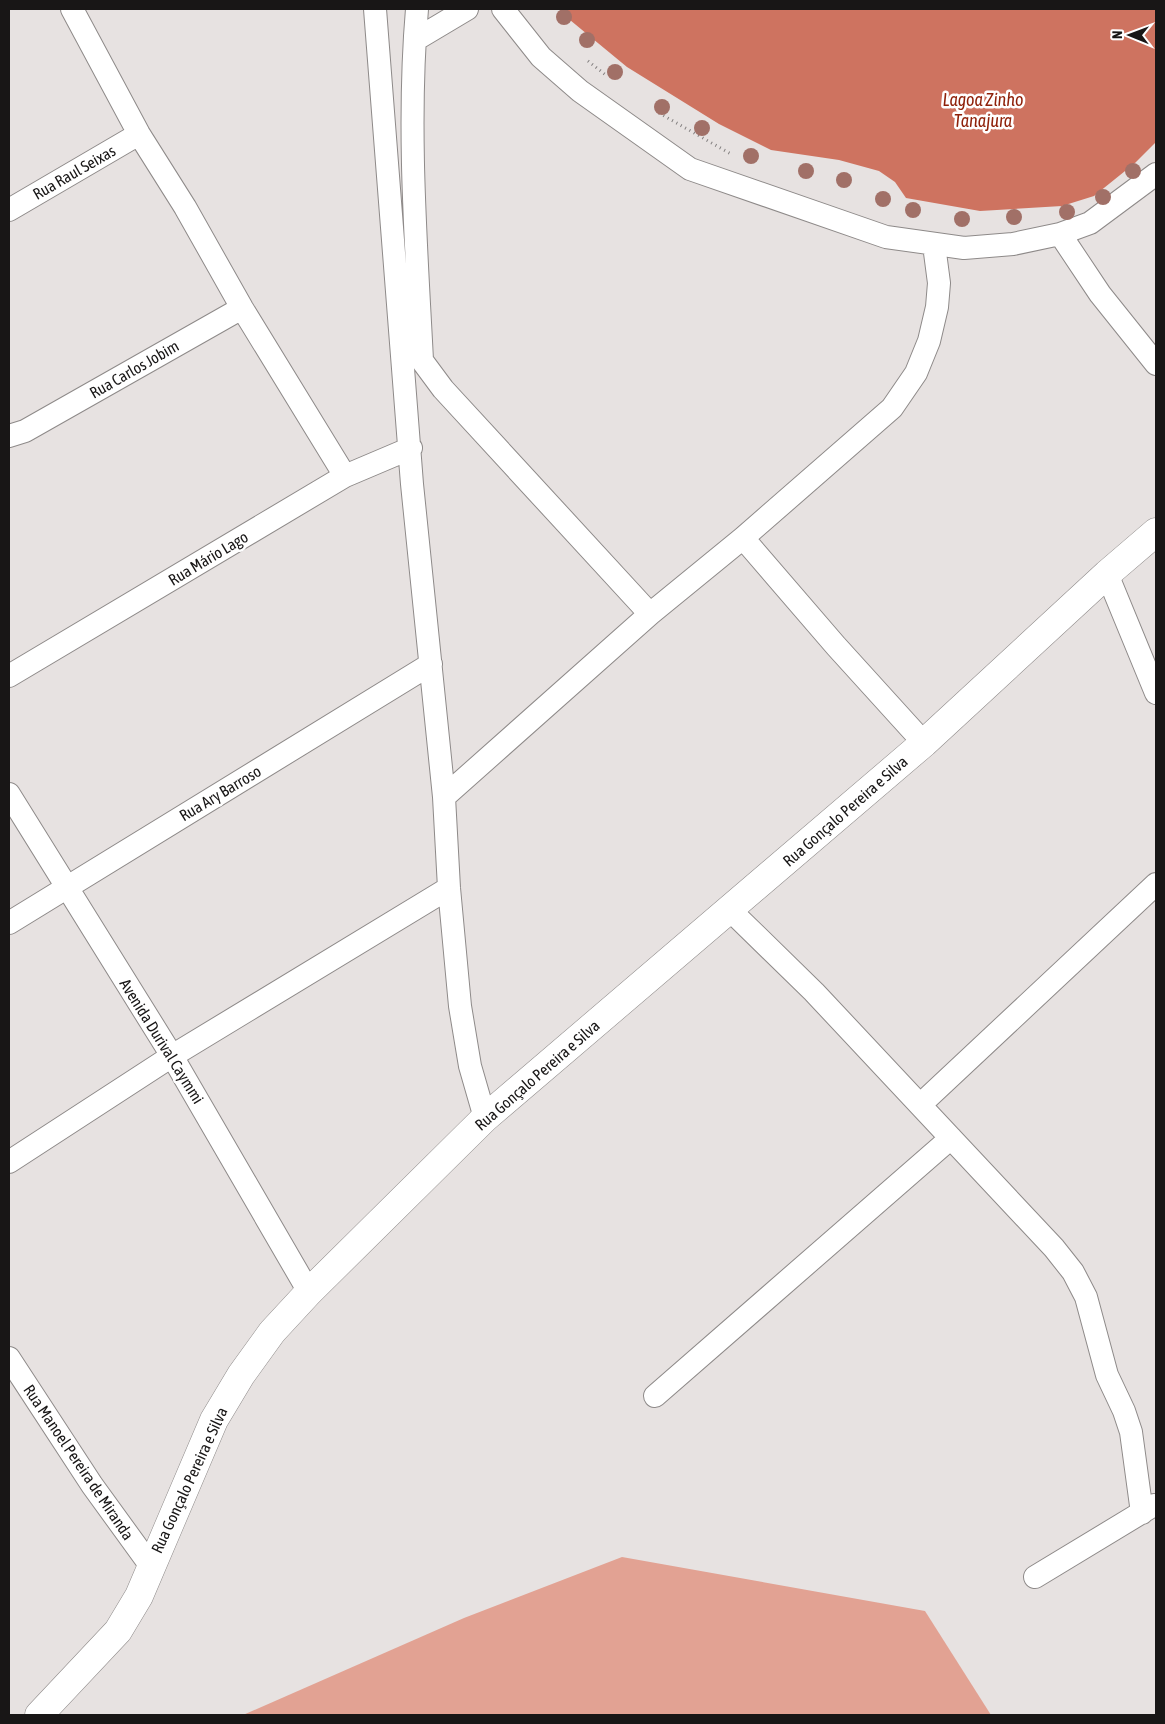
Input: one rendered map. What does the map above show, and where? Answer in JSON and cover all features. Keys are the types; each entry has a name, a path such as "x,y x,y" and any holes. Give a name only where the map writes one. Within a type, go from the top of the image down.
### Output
{"street":[{"path":"72,9 138,134 199,231 242,308 345,476"},
{"path":"375,9 411,448 412,484 444,797 449,888 460,1006 470,1066 485,1118"},
{"path":"418,9 415,40 413,182 423,362"},
{"path":"415,40 466,9"},
{"path":"504,9 541,57 580,91 690,169 886,237 964,248 1013,244 1060,234 1090,223 1156,174"},
{"name":"Rua Raul Seixas","path":"9,210 138,134"},
{"path":"1060,234 1100,294 1156,364"},
{"path":"444,797 650,614 743,538 892,408 916,373 928,341 937,307 939,283 934,245"},
{"name":"Rua Carlos Jobim","path":"17,434 242,308"},
{"path":"401,328 423,362 473,422 650,614"},
{"name":"Rua Mário Lago","path":"9,676 345,476 411,448"},
{"name":"Rua Gonçalo Pereira e Silva","path":"39,1715 118,1631 139,1596 150,1565 214,1420 241,1376 272,1332 309,1292 485,1118 924,743 1107,574 1156,532"},
{"path":"743,538 924,743"},
{"path":"1107,574 1156,693"},
{"name":"Rua Ary Barroso","path":"9,923 431,664"},
{"name":"Avenida Durival Caymmi","path":"9,794 172,1056 309,1292"},
{"path":"920,1105 1156,884"},
{"path":"9,1162 172,1056 449,888"},
{"path":"730,910 814,992 1054,1248 1072,1272 1086,1297 1107,1375 1131,1432 1149,1509 1035,1577"},
{"path":"654,1396 951,1138"},
{"name":"Rua Manoel Pereira de Miranda","path":"9,1358 92,1484 150,1565"}],"path":[{"path":"583,57 611,79"},
{"path":"585,65 606,82"},
{"path":"652,108 734,156"}],"shaded area":[{"path":"622,1557 925,1611 991,1715 243,1715 464,1618"}],"water":[{"name":"Lagoa Zinho Tanajura","path":"563,9 1156,9 1156,142 1135,163 1094,196 1062,206 980,211 906,198 895,182 879,171 839,160 771,150 719,124 627,67 570,20"}]}
